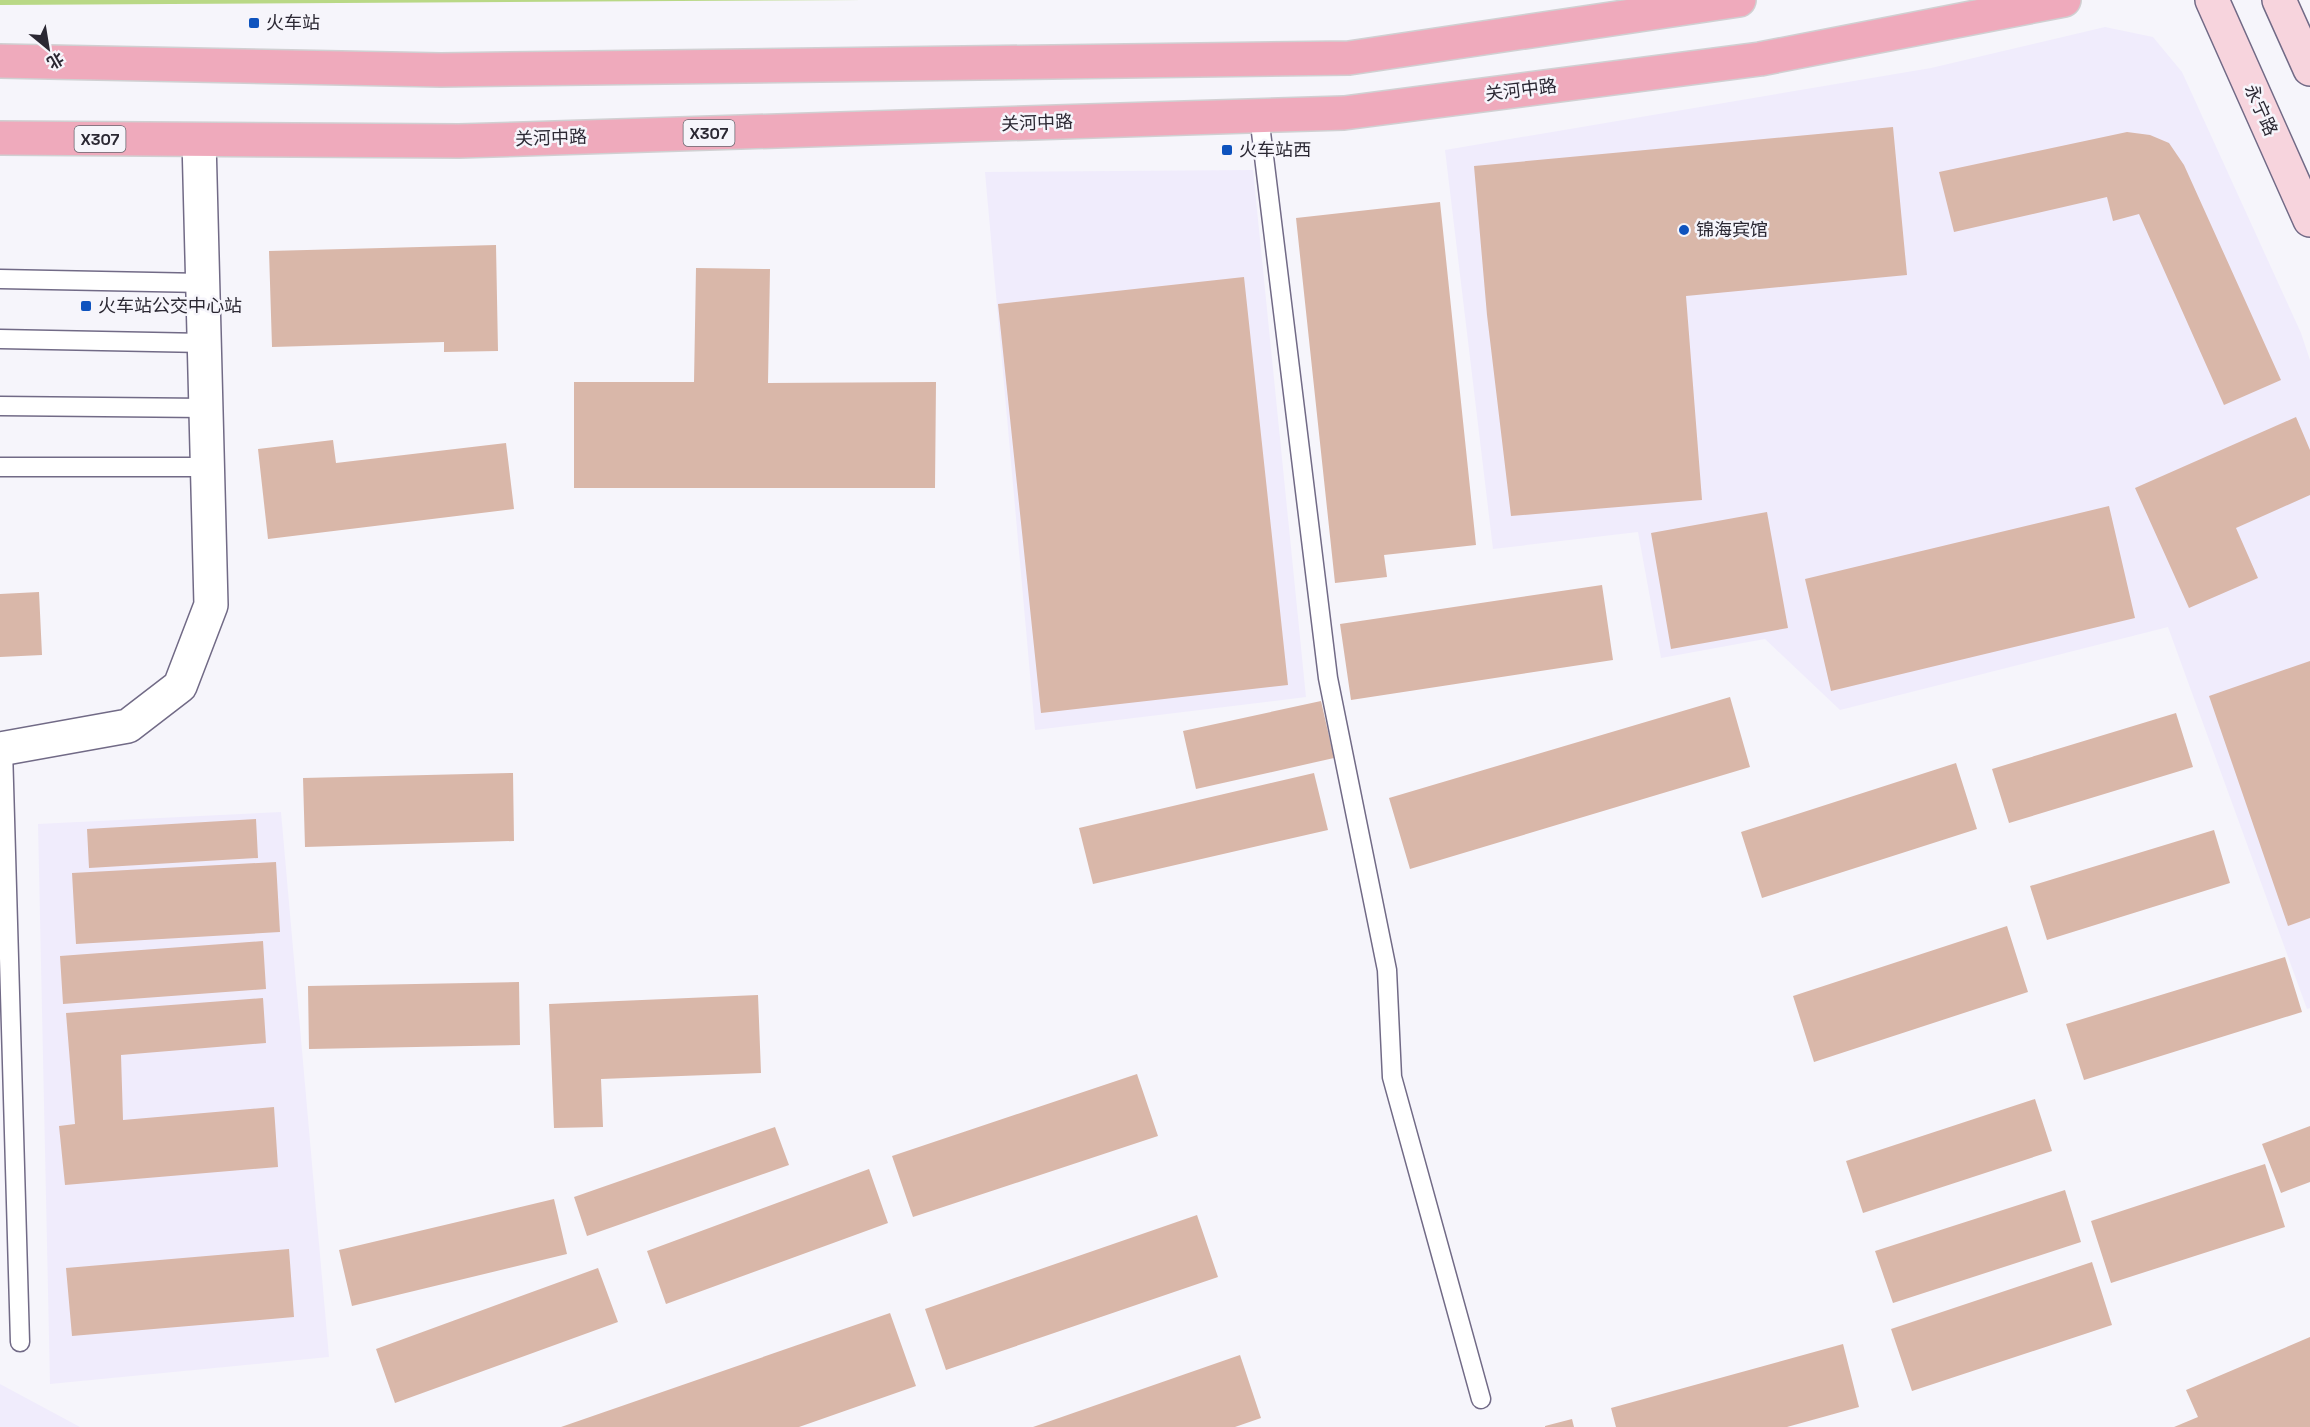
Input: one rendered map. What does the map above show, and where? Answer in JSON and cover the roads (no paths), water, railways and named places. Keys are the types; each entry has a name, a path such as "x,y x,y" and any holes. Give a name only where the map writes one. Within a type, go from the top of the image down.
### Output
{"main road":[{"path":"0,61 441,70 1349,58 1739,0"},
{"name":"关河中路","path":"0,138 459,141 1344,113 1760,59 2064,0"},
{"name":"永宁路","path":"2212,0 2310,220"},
{"path":"2279,0 2310,69"}],"street":[{"path":"2,749 128,726 180,686 211,605 199,140"}],"lane":[{"path":"1259,116 1328,678 1387,970 1392,1077 1481,1399"},
{"path":"0,279 203,283"},
{"path":"0,339 204,343"},
{"path":"0,406 206,408"},
{"path":"0,466 208,467"},
{"path":"2,749 20,1342"}],"place":[{"name":"火车站","path":"254,23"},
{"name":"火车站西","path":"1227,150"},
{"name":"锦海宾馆","path":"1684,230"},
{"name":"火车站公交中心站","path":"86,306"}]}
